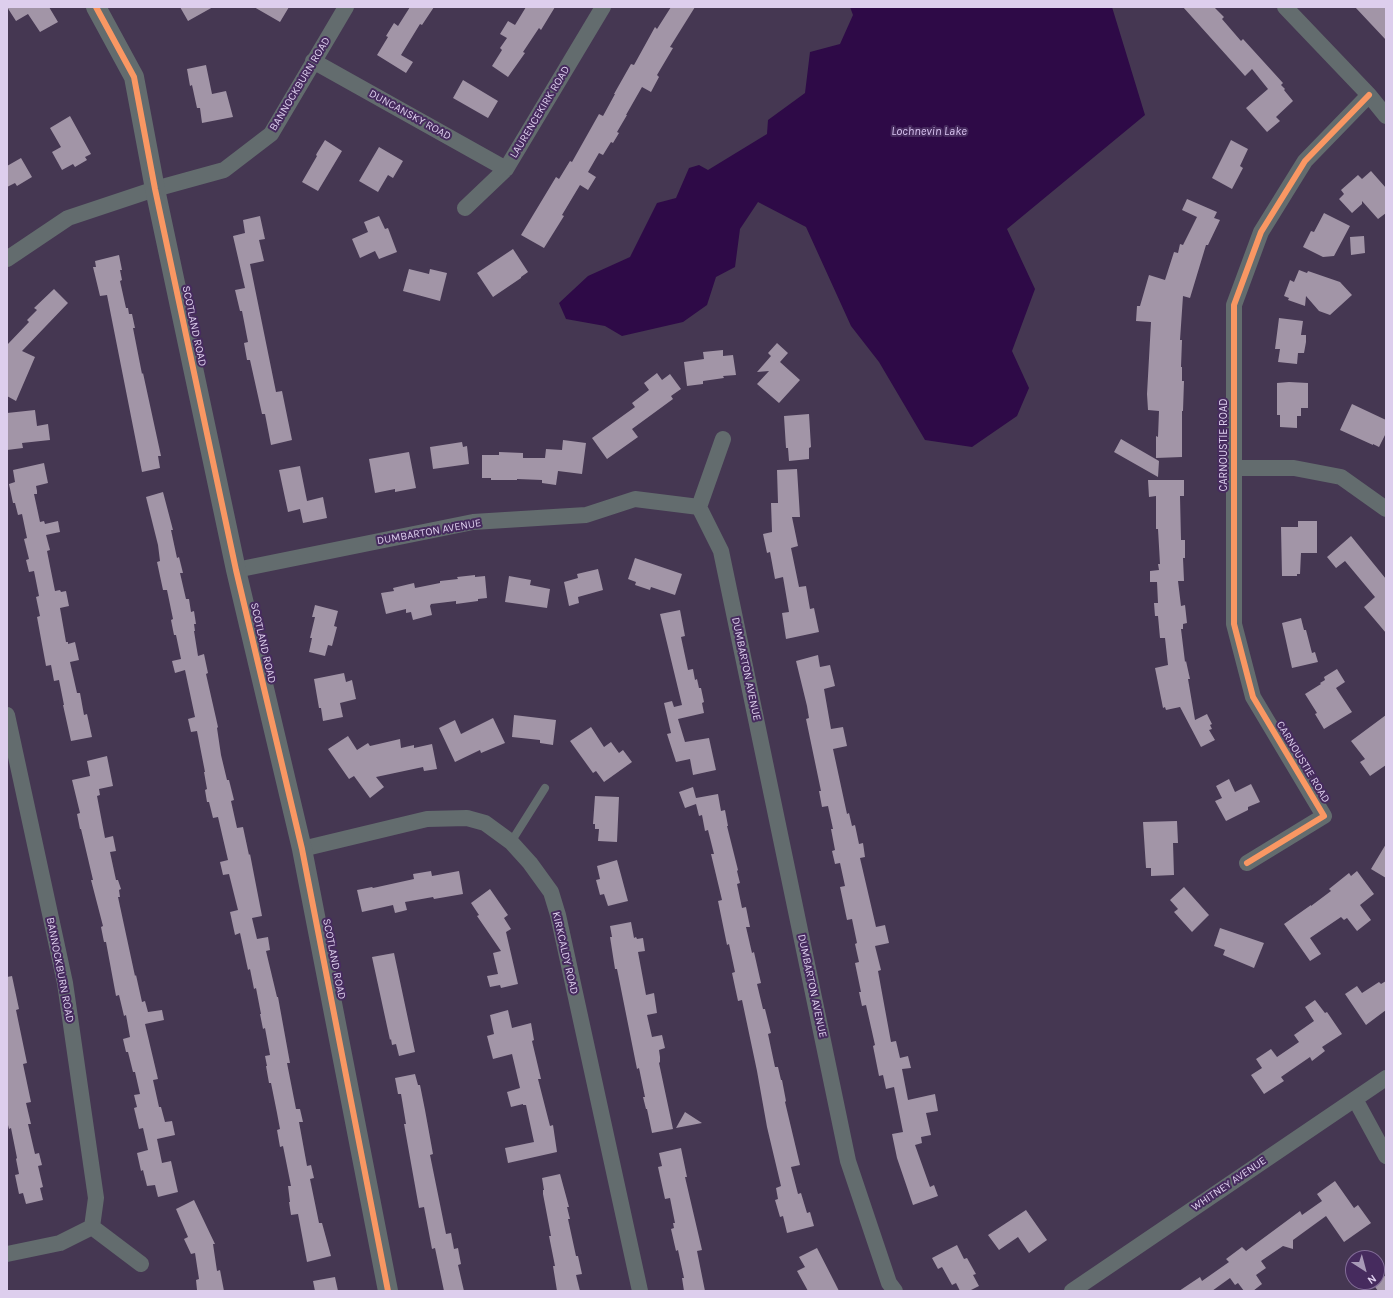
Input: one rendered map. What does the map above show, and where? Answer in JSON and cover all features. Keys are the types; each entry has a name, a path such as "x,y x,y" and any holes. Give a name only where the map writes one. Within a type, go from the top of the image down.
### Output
{"street":[{"name":"SCOTLAND ROAD","path":"96,7 134,77 155,189 236,570 302,849 388,1291"},
{"name":"BANNOCKBURN ROAD","path":"7,259 68,218 155,189 224,170 271,134 346,7"},
{"name":"LAURENCEKIRK ROAD","path":"465,208 506,169 603,7"},
{"path":"1285,7 1369,95 1386,116"},
{"name":"DUNCANSKY ROAD","path":"313,61 506,169"},
{"name":"CARNOUSTIE ROAD","path":"1247,863 1324,816 1253,697 1234,624 1234,305 1261,232 1305,161 1369,95"},
{"path":"699,507 722,439"},
{"path":"1234,468 1294,468 1341,477 1386,509"},
{"name":"DUMBARTON AVENUE","path":"236,570 473,522 586,514 636,499 699,507 721,551 848,1161 889,1283 895,1291"},
{"name":"BANNOCKBURN ROAD","path":"7,715 65,983 96,1198 92,1227"},
{"name":"KIRKCALDY ROAD","path":"302,849 427,819 467,818 485,823 511,842 530,862 550,892 558,915 640,1291"},
{"name":"WHITNEY AVENUE","path":"1072,1291 1386,1078"},
{"path":"1355,1099 1386,1156"},
{"path":"7,1254 60,1243 92,1227 141,1264"}],"lane":[{"path":"511,842 545,788"}],"water":[{"name":"Lochnevin Lake","path":"850,7 1112,7 1145,115 1007,229 1035,289 1012,351 1029,388 1017,416 972,447 925,440 879,362 851,326 806,227 758,202 740,229 735,267 716,277 707,305 683,322 622,336 605,326 566,319 559,303 588,276 630,257 657,203 676,198 689,168 699,165 708,170 767,134 768,120 805,93 810,52 840,44 853,15"}],"building":[{"path":"7,7 49,7 58,22 40,32 28,14 16,21"},
{"path":"180,7 213,7 188,21"},
{"path":"254,7 289,7 280,22"},
{"path":"410,7 434,7 422,25 420,24 401,55 413,62 406,73 377,55 388,37 386,36 394,23 398,26"},
{"path":"526,7 555,7 541,30 539,28 523,52 525,53 508,77 492,66 502,50 500,48 507,38 500,34 508,21 515,25"},
{"path":"671,7 695,7 670,47 673,48 657,75 659,77 651,92 642,87 617,132 619,133 613,143 611,142 603,155 599,153 588,172 596,177 588,190 580,185 562,215 564,216 544,248 521,235 556,177 559,179 570,161 572,162 599,114 603,116 631,64 634,65 655,27 657,29"},
{"path":"1183,7 1214,7 1224,17 1222,19 1241,41 1243,39 1283,83 1281,85 1293,101 1276,117 1280,121 1267,132 1246,108 1268,89 1252,69 1245,76"},
{"path":"1355,7 1386,7 1386,40"},
{"path":"206,65 212,94 226,91 233,117 202,123 200,108 197,108 192,85 190,86 187,69"},
{"path":"463,80 498,101 488,118 453,98"},
{"path":"70,116 91,154 85,157 87,160 75,167 73,164 62,170 52,152 61,147 50,128"},
{"path":"325,140 342,151 318,191 302,182"},
{"path":"1231,140 1248,149 1240,166 1243,168 1232,189 1212,178"},
{"path":"379,147 403,161 393,178 388,175 378,192 359,181"},
{"path":"21,158 32,177 17,186 15,183 7,187 7,166"},
{"path":"1371,171 1386,188 1386,213 1378,219 1362,201 1362,204 1352,213 1339,199 1344,194 1341,190 1358,175 1362,179"},
{"path":"1187,199 1217,212 1214,218 1220,220 1208,245 1206,245 1190,298 1183,296 1180,340 1182,340 1182,381 1184,381 1182,411 1182,457 1156,458 1156,436 1158,437 1159,411 1148,410 1147,394 1151,322 1136,321 1137,306 1140,306 1149,275 1165,280 1174,252 1178,253 1180,244 1183,245 1197,217 1182,210"},
{"path":"1324,213 1350,226 1334,256 1323,257 1303,247 1311,231 1314,232"},
{"path":"260,216 265,239 259,240 264,261 250,264 276,392 282,391 292,440 271,445 265,414 262,414 250,360 247,360 244,343 248,342 242,311 240,311 235,290 245,288 233,236 245,233 243,220"},
{"path":"379,216 385,229 388,228 397,252 379,259 375,251 360,258 352,239 368,232 364,222"},
{"path":"1364,236 1365,253 1351,255 1350,237"},
{"path":"513,249 528,272 493,297 477,273"},
{"path":"119,255 122,270 120,270 122,280 120,281 126,308 128,308 129,314 132,314 135,328 133,328 142,374 143,373 161,456 158,456 160,468 142,472 107,295 100,296 93,267 96,267 95,261"},
{"path":"409,269 429,274 430,269 447,273 440,301 403,291"},
{"path":"1299,270 1307,273 1308,271 1340,282 1352,295 1330,315 1319,311 1306,296 1305,306 1288,300 1289,298 1284,296 1290,280 1294,282"},
{"path":"54,289 68,303 22,351 35,357 16,401 7,396 7,345 29,322 27,320 37,310 34,308"},
{"path":"1279,318 1303,321 1301,335 1306,335 1306,342 1304,353 1298,353 1297,364 1278,362 1280,349 1275,349"},
{"path":"777,343 788,353 780,362 800,380 779,403 757,384 769,371 757,372 771,356 768,353"},
{"path":"723,350 723,356 733,355 736,375 723,376 724,378 703,381 703,384 687,386 684,362 704,359 703,352"},
{"path":"657,373 662,380 670,374 681,389 671,396 673,399 632,429 638,437 607,459 592,438 635,407 632,403 649,390 644,383"},
{"path":"1277,383 1308,383 1308,408 1301,408 1301,416 1297,416 1297,428 1280,427 1280,415 1277,415"},
{"path":"1352,404 1386,420 1386,433 1379,447 1340,430"},
{"path":"35,410 37,426 48,424 50,440 22,443 23,448 7,450 7,413"},
{"path":"809,414 811,447 809,448 809,459 789,461 788,448 786,448 784,416"},
{"path":"1121,439 1159,461 1158,477 1114,452"},
{"path":"563,440 586,443 582,474 558,471 556,485 542,483 542,480 491,480 491,478 482,478 482,455 499,455 499,452 523,453 523,458 545,458 546,449 562,450"},
{"path":"462,442 463,447 467,446 469,464 433,469 430,447"},
{"path":"409,452 416,488 395,492 395,489 375,493 369,459"},
{"path":"44,463 48,483 36,486 37,494 34,494 40,522 44,521 45,524 58,521 60,532 46,535 50,550 47,551 55,591 66,591 69,606 60,608 66,642 68,642 68,644 75,642 79,660 70,662 77,693 80,693 84,715 87,714 92,737 71,741 59,680 54,681 51,665 46,666 37,617 40,616 36,597 39,596 34,571 29,572 26,560 29,559 24,539 27,538 22,514 18,515 15,503 13,503 9,484 15,482 13,470"},
{"path":"300,466 307,501 323,497 327,518 303,523 300,509 288,512 279,470"},
{"path":"797,469 800,517 792,517 798,546 791,548 799,587 806,586 810,609 814,608 819,632 786,639 782,613 789,612 783,577 775,579 770,552 767,553 763,534 772,532 771,503 778,503 777,470"},
{"path":"1148,480 1184,480 1184,496 1180,496 1181,540 1185,540 1185,558 1183,558 1184,581 1178,581 1181,606 1185,605 1187,623 1183,624 1183,629 1181,629 1185,662 1186,661 1190,679 1188,679 1195,720 1207,714 1212,724 1210,725 1212,729 1209,730 1215,740 1201,747 1180,707 1166,710 1165,707 1163,708 1155,668 1168,665 1165,638 1160,638 1158,616 1155,616 1154,603 1158,603 1157,582 1150,582 1150,571 1159,570 1158,564 1160,564 1158,529 1156,529 1156,496 1149,497"},
{"path":"163,492 173,530 171,530 177,558 179,557 183,573 180,573 186,599 189,599 191,612 194,611 196,624 194,624 194,631 198,656 204,654 208,673 206,674 218,727 221,755 234,800 231,801 237,828 243,827 249,855 250,854 262,916 252,918 257,939 268,937 270,950 266,951 278,997 290,1063 287,1063 296,1109 300,1109 303,1122 299,1122 307,1166 311,1165 314,1178 310,1179 319,1223 322,1223 331,1256 307,1262 298,1214 291,1215 288,1186 291,1186 283,1146 280,1147 277,1130 280,1129 266,1066 265,1056 270,1055 265,1028 263,1029 256,988 254,989 250,969 248,970 240,933 235,935 230,912 238,910 229,874 223,875 220,862 228,860 218,817 213,818 209,802 207,802 205,772 197,731 191,732 188,719 195,717 185,670 175,673 172,661 181,659 176,635 174,635 171,620 173,619 167,590 163,590 157,562 160,561 158,545 146,497"},
{"path":"1298,521 1317,521 1317,553 1301,553 1300,574 1297,574 1297,576 1282,576 1281,527 1298,527"},
{"path":"1351,536 1386,579 1386,633 1364,607 1375,597 1345,561 1336,568 1327,557"},
{"path":"635,558 682,574 675,595 651,587 650,590 635,585 636,582 628,579"},
{"path":"598,569 603,590 578,597 579,603 569,606 564,582 578,578 577,574"},
{"path":"475,575 475,577 485,576 487,598 478,599 478,601 456,604 456,601 431,604 432,615 413,620 411,612 406,613 406,609 386,614 381,593 394,591 393,588 414,583 415,588 440,583 440,581 458,579 457,577"},
{"path":"509,576 531,580 530,585 550,589 547,608 505,602"},
{"path":"315,605 338,611 334,626 337,627 332,646 328,645 325,656 309,652 312,638 310,638 315,617 312,617"},
{"path":"680,610 685,636 681,637 688,670 693,669 695,680 697,679 699,688 701,688 704,702 702,703 704,713 678,719 685,742 709,738 716,770 693,775 690,759 676,762 667,734 671,733 664,703 672,701 674,707 682,705 660,614"},
{"path":"1301,618 1312,653 1315,652 1318,662 1292,668 1282,623"},
{"path":"818,655 820,667 830,665 835,686 824,689 831,729 843,727 847,746 833,749 847,814 849,813 852,826 855,825 859,844 863,843 865,857 860,858 876,927 885,925 889,943 875,946 881,970 878,971 891,1042 896,1041 900,1058 908,1056 911,1068 902,1069 908,1100 935,1094 938,1111 926,1113 931,1135 921,1137 922,1143 915,1145 930,1187 934,1185 938,1196 913,1205 897,1158 892,1134 903,1132 894,1087 886,1089 883,1075 879,1076 873,1046 875,1045 866,1005 862,1006 859,992 861,992 855,963 859,962 855,944 857,943 852,919 847,920 840,887 845,886 840,863 835,864 832,851 835,850 831,829 833,829 828,806 822,807 819,791 821,791 806,719 809,718 807,706 796,661"},
{"path":"1337,669 1345,682 1336,688 1352,712 1324,729 1315,714 1317,713 1305,694 1321,684 1320,683 1325,680 1324,677"},
{"path":"344,673 346,682 352,680 356,699 340,703 343,717 323,721 314,679"},
{"path":"514,715 556,720 553,745 540,743 540,740 512,737"},
{"path":"1386,715 1386,765 1370,776 1360,762 1365,759 1351,741"},
{"path":"493,718 505,743 481,753 480,750 455,762 439,728 455,720 461,734"},
{"path":"591,727 604,747 611,742 619,753 623,750 632,762 604,782 596,771 593,773 570,741"},
{"path":"348,736 357,750 368,743 370,746 400,739 401,748 414,745 414,748 432,744 437,769 424,771 423,767 376,777 384,787 370,798 354,776 349,779 328,749"},
{"path":"107,756 113,786 99,789 100,795 97,796 105,838 113,836 116,851 110,852 116,880 118,880 121,889 119,890 120,897 118,897 142,1002 145,1001 148,1012 162,1010 164,1020 145,1024 158,1079 153,1080 159,1107 161,1107 165,1122 172,1121 175,1135 157,1139 162,1163 171,1161 178,1192 158,1197 155,1185 147,1186 143,1170 141,1171 137,1153 148,1150 143,1128 139,1129 134,1108 137,1107 134,1095 140,1094 135,1072 133,1072 123,1039 130,1037 126,1015 124,1016 119,995 116,996 106,942 104,942 101,927 103,926 80,829 77,814 80,813 72,780 90,776 87,761"},
{"path":"1229,779 1235,792 1251,784 1260,802 1248,807 1248,810 1226,821 1215,801 1222,798 1216,786"},
{"path":"693,787 696,798 718,794 721,811 725,810 727,826 738,870 740,883 737,884 742,908 746,907 750,927 746,927 752,953 754,952 761,983 757,984 771,1033 768,1034 775,1067 778,1067 782,1080 785,1102 800,1165 791,1167 798,1194 801,1193 807,1213 810,1212 814,1226 787,1233 783,1216 780,1217 775,1200 778,1199 776,1188 781,1186 767,1127 742,1000 738,1001 732,973 735,972 729,944 727,945 718,901 722,900 711,854 714,854 708,830 705,831 702,815 699,816 696,804 685,808 679,792"},
{"path":"595,796 619,797 617,842 598,841 599,829 595,829 595,824 593,824"},
{"path":"1177,821 1178,843 1173,843 1174,875 1151,876 1151,868 1146,868 1143,822"},
{"path":"1386,844 1386,878 1371,869"},
{"path":"617,860 628,901 608,906 604,894 600,895 596,880 600,879 597,866"},
{"path":"431,871 432,876 459,871 463,894 405,902 407,910 395,913 393,905 362,912 357,890 414,879 413,874"},
{"path":"1357,871 1374,894 1360,905 1371,920 1357,931 1347,918 1344,920 1341,917 1310,938 1321,954 1310,961 1284,924 1331,891 1329,889 1349,873 1351,876"},
{"path":"1184,887 1209,915 1192,932 1174,912 1178,909 1170,900"},
{"path":"490,889 508,915 504,918 511,929 506,932 518,984 501,988 500,985 490,987 487,976 498,974 493,953 501,951 477,916 479,915 471,903"},
{"path":"631,922 634,938 643,938 645,951 638,952 646,995 654,993 657,1013 647,1015 652,1037 662,1035 665,1048 659,1050 659,1063 673,1129 652,1133 643,1097 645,1097 639,1068 637,1069 617,969 615,969 610,937 612,937 610,926"},
{"path":"1220,928 1264,943 1254,968 1223,955 1225,950 1214,946"},
{"path":"394,953 415,1052 399,1056 396,1044 392,1045 391,1039 390,1040 372,957"},
{"path":"12,976 19,1009 16,1010 27,1063 23,1064 31,1102 26,1103 31,1124 28,1124 35,1154 39,1153 42,1165 38,1166 43,1187 40,1188 43,1200 26,1204 23,1193 19,1194 15,1175 19,1174 17,1158 11,1128 9,1129 7,1121 7,977"},
{"path":"1386,981 1386,1010 1366,1025 1345,994 1357,986 1362,993 1379,982 1381,984"},
{"path":"1315,1000 1325,1013 1327,1012 1342,1034 1322,1047 1325,1051 1312,1061 1310,1057 1281,1077 1284,1081 1264,1094 1251,1075 1262,1068 1256,1059 1271,1049 1277,1057 1299,1042 1294,1035 1314,1021 1305,1007"},
{"path":"508,1010 512,1028 531,1023 534,1040 532,1041 541,1079 538,1079 550,1126 553,1125 557,1152 508,1163 505,1148 534,1142 526,1105 523,1104 511,1107 507,1092 520,1088 512,1054 493,1059 487,1036 494,1034 490,1015"},
{"path":"415,1074 418,1085 420,1085 425,1110 433,1154 430,1155 446,1234 451,1233 454,1249 458,1248 461,1264 458,1265 464,1291 444,1291 435,1248 432,1249 424,1207 419,1208 404,1124 406,1124 401,1094 398,1094 395,1078"},
{"path":"685,1112 702,1123 676,1128"},
{"path":"681,1148 687,1177 685,1177 702,1250 697,1251 705,1291 684,1291 682,1278 684,1278 678,1250 676,1251 671,1229 674,1228 673,1223 675,1223 670,1198 665,1199 658,1167 662,1166 659,1153"},
{"path":"560,1174 569,1207 567,1207 570,1219 568,1219 576,1256 578,1256 582,1274 576,1275 580,1291 557,1291 553,1266 555,1266 549,1236 551,1236 543,1194 544,1190 542,1178"},
{"path":"1335,1181 1354,1208 1358,1205 1371,1223 1344,1242 1326,1216 1293,1240 1293,1249 1283,1246 1261,1261 1266,1268 1256,1275 1262,1284 1253,1291 1244,1291 1238,1283 1235,1285 1230,1278 1212,1291 1179,1291 1200,1277 1202,1281 1229,1262 1226,1259 1242,1247 1246,1251 1300,1211 1302,1215 1322,1201 1317,1194"},
{"path":"194,1200 215,1244 213,1244 217,1271 220,1270 224,1291 197,1290 196,1280 199,1279 195,1253 191,1254 184,1239 188,1237 176,1209"},
{"path":"1026,1210 1047,1240 1029,1253 1018,1237 999,1250 988,1235"},
{"path":"957,1245 964,1259 967,1258 976,1274 973,1275 979,1286 969,1291 960,1291 956,1283 952,1285 942,1267 938,1269 932,1258"},
{"path":"817,1248 839,1291 808,1291 797,1271 805,1267 799,1257"},
{"path":"1386,1275 1386,1291 1378,1291 1377,1290 1385,1290"},
{"path":"335,1277 338,1291 315,1291 313,1281"}],"cycle path":[{"path":"96,7 134,77 155,189 236,570 302,849 388,1291"},
{"path":"1247,863 1324,816 1253,697 1234,624 1234,305 1261,232 1305,161 1369,95"}]}
